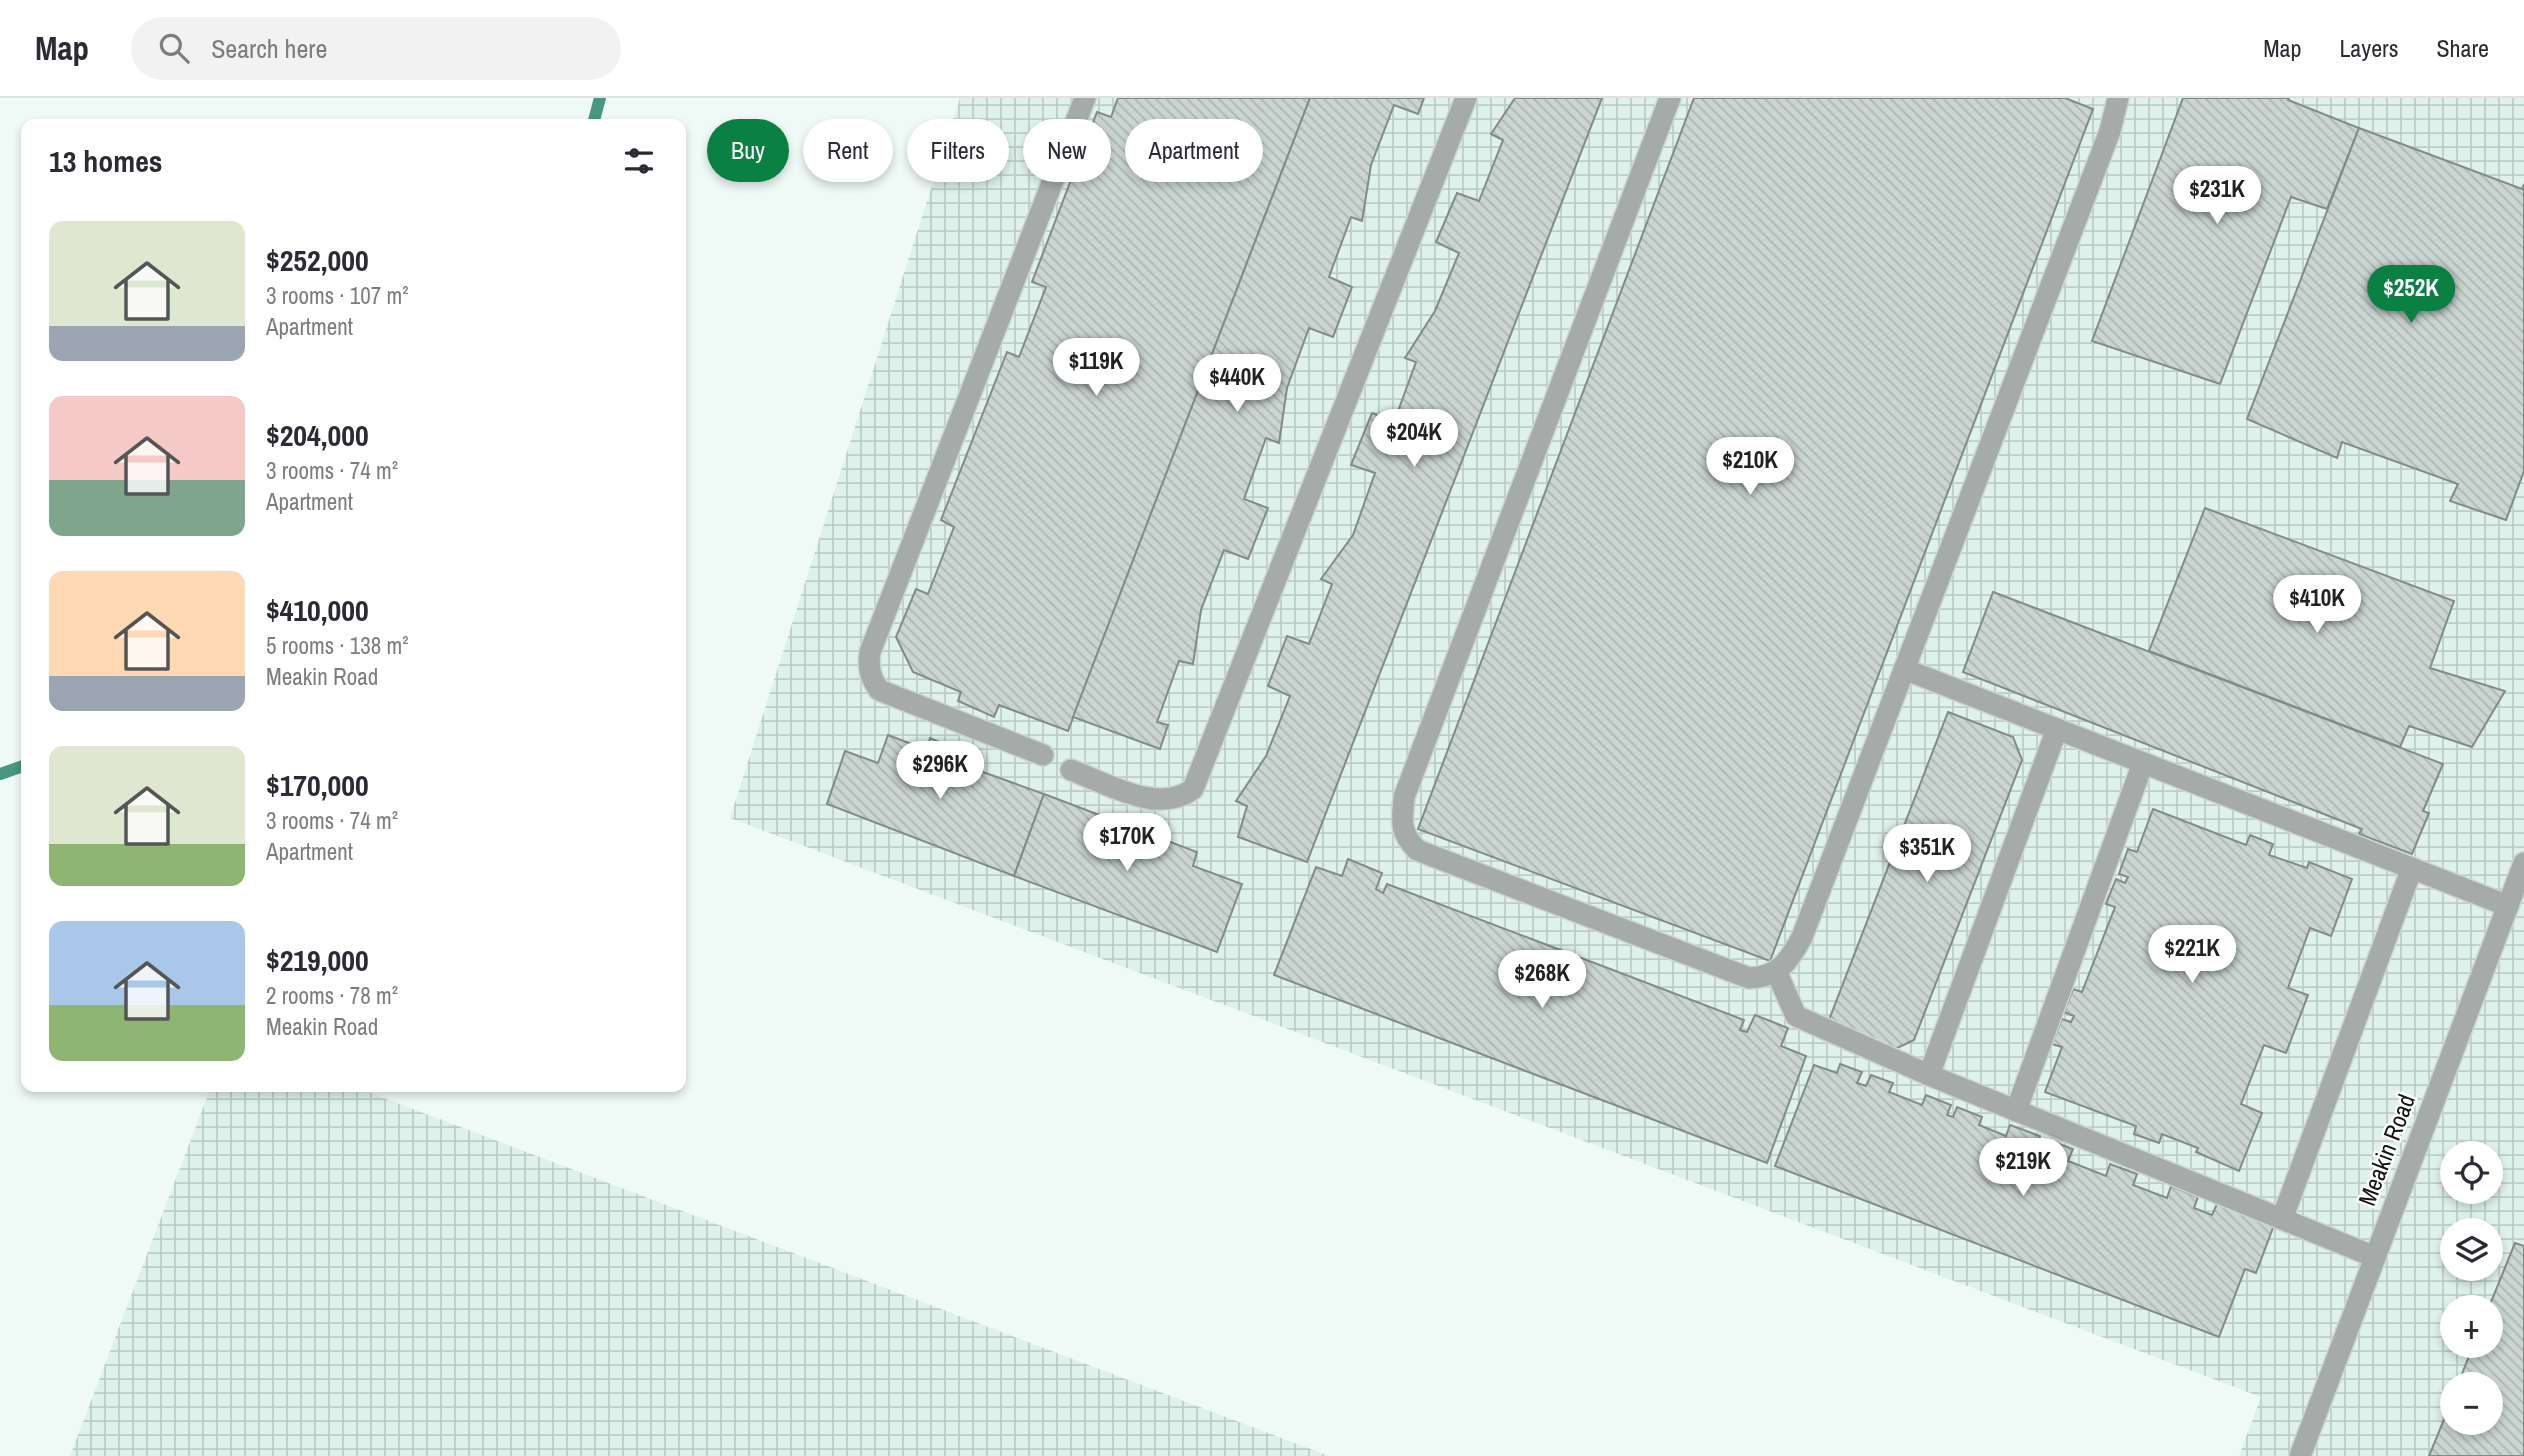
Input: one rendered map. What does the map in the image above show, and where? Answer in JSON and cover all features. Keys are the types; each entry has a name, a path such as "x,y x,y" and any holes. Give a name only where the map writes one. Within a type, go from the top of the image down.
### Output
{"street":[{"path":"1043,755 886,693 872,680 868,665 870,652 1085,98"},
{"path":"1072,770 1164,801 1181,798 1193,789 1466,98"},
{"path":"1670,98 1404,797 1402,822 1404,837 1417,850 1749,978 1766,978 1777,972 1790,958 1802,937 2110,131 2118,98"},
{"path":"1904,669 2508,906"},
{"path":"1929,1075 2057,729"},
{"path":"2016,1111 2143,763"},
{"name":"Meakin Road","path":"2300,1456 2524,863"},
{"path":"2282,1219 2412,868"},
{"path":"1777,972 1796,1016 1929,1075 2375,1257"}],"shaded area":[{"path":"960,98 2524,98 2524,1456 2239,1456 2261,1397 730,818 933,182 1009,182 1009,119 953,119"},
{"path":"209,1092 368,1092 1329,1456 70,1456"}],"building":[{"path":"1118,98 1310,98 1068,731 999,705 994,717 958,701 961,692 913,672 896,637 916,589 928,594 954,527 941,520 1007,352 1019,357 1046,287 1032,282 1070,182 1111,182 1111,119 1094,119 1097,112 1111,117"},
{"path":"1310,98 1424,98 1418,114 1394,105 1371,165 1362,221 1351,217 1329,277 1352,287 1333,337 1309,328 1287,388 1279,443 1266,438 1244,499 1268,508 1248,559 1224,550 1201,610 1193,664 1179,661 1157,722 1168,725 1160,749 1073,717"},
{"path":"1515,98 1602,98 1307,862 1238,837 1247,806 1236,801 1266,756 1290,696 1268,686 1287,636 1309,644 1332,584 1321,579 1353,535 1375,473 1351,465 1372,413 1394,422 1416,362 1405,358 1435,311 1459,253 1436,242 1457,193 1479,201 1503,140 1491,134"},
{"path":"1694,98 2065,98 2093,109 1770,961 1418,829"},
{"path":"2183,98 2289,98 2288,100 2359,128 2327,209 2291,197 2220,384 2092,341"},
{"path":"2359,128 2522,189 2524,184 2524,471 2506,520 2450,501 2458,484 2342,442 2337,458 2247,419"},
{"path":"2205,508 2454,601 2430,668 2505,691 2472,747 2409,726 2400,747 2149,651"},
{"path":"1993,592 2443,764 2423,811 2429,813 2412,854 2359,834 2362,829 1963,672"},
{"path":"1948,712 2013,737 2022,760 1914,1040 1893,1050 1827,1025"},
{"path":"888,735 927,750 930,738 970,754 966,766 1044,794 1014,876 827,804 845,751 878,763"},
{"path":"1044,794 1197,852 1193,866 1242,884 1217,952 1014,876"},
{"path":"2153,809 2246,845 2250,835 2273,844 2269,855 2307,868 2309,862 2352,879 2331,936 2310,928 2288,988 2308,995 2286,1053 2264,1045 2241,1104 2262,1113 2239,1171 2196,1152 2198,1148 2162,1134 2159,1143 2134,1134 2136,1126 2045,1092 2062,1047 2052,1044 2062,1019 2071,1022 2074,1016 2064,1012 2073,989 2082,992 2115,907 2106,904 2116,879 2125,883 2128,877 2119,874 2128,849 2137,852"},
{"path":"1348,859 1382,873 1376,889 1383,893 1387,884 1744,1020 1740,1030 1747,1032 1755,1015 1788,1028 1781,1046 1806,1056 1767,1163 1274,975 1316,867 1342,876"},
{"path":"1840,1064 1862,1072 1857,1083 1866,1086 1871,1075 1893,1083 1889,1092 1922,1105 1926,1095 1951,1105 1947,1115 1953,1117 1957,1107 1982,1117 1979,1125 2006,1136 2010,1125 2040,1136 2036,1146 2042,1148 2046,1139 2073,1149 2068,1161 2106,1176 2110,1164 2137,1174 2133,1185 2167,1198 2171,1186 2198,1197 2194,1208 2212,1215 2217,1204 2274,1225 2256,1273 2245,1269 2219,1337 1775,1166 1814,1065 1837,1073"},
{"path":"2515,1243 2524,1246 2524,1456 2429,1456 2440,1429 2440,1435 2503,1435 2503,1372 2463,1372 2468,1358 2503,1358 2503,1295 2494,1295 2500,1281 2503,1281 2503,1273"}],"waterway":[{"path":"594,119 600,98"},
{"path":"0,774 21,767"}]}
